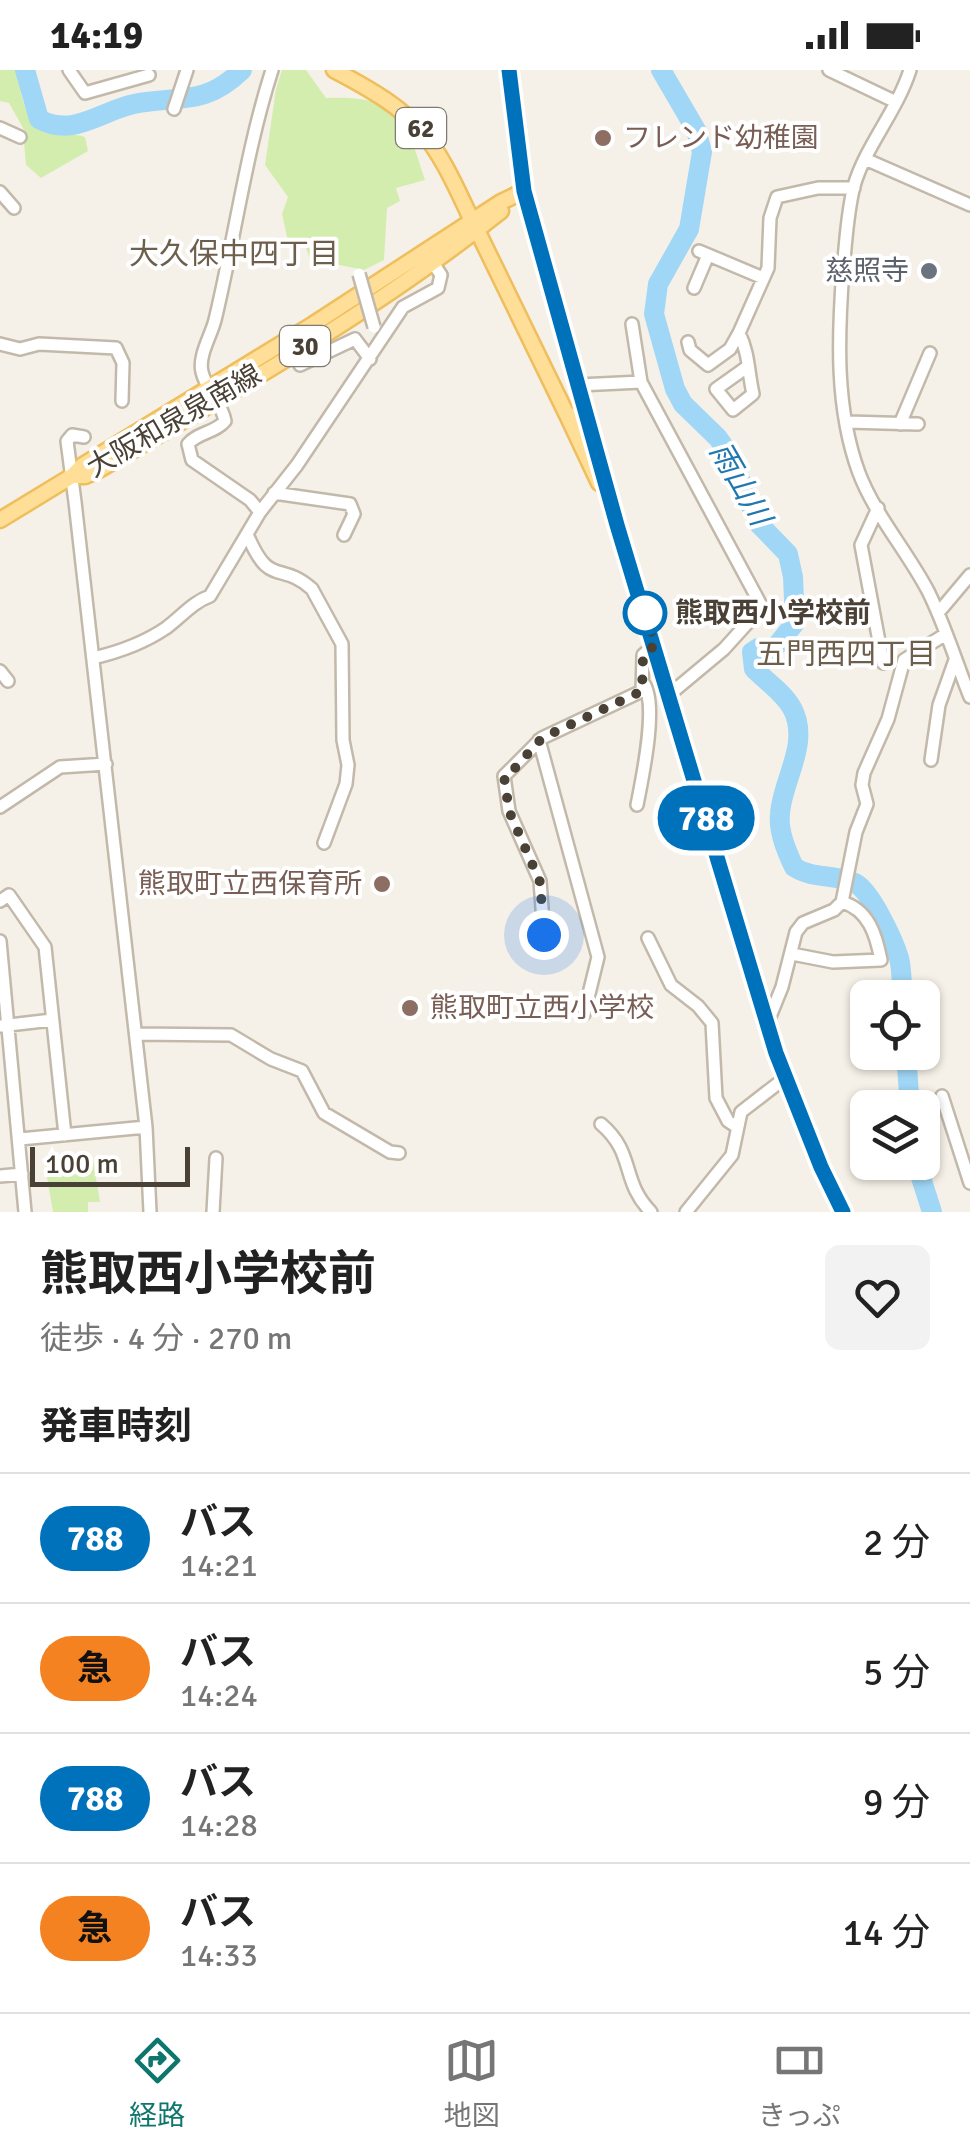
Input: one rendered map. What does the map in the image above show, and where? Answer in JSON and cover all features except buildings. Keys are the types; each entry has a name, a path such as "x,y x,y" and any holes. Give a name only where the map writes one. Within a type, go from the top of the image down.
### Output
{"main road":[{"name":"62","path":"334,70 384,97 426,134 449,170 617,525"},
{"name":"62","path":"509,70 524,191 617,525 767,1024 785,1078 843,1212"},
{"name":"大阪和泉泉南線","path":"0,520 72,476 97,471 524,191"},
{"name":"大阪和泉泉南線","path":"212,394 352,317 434,263 475,225"},
{"path":"567,415 582,417 586,410"}],"street":[{"path":"70,70 85,93 148,75"},
{"path":"122,70 125,84"},
{"path":"174,109 187,70"},
{"path":"260,512 250,500 192,460 188,444 193,438 220,428 225,421 202,374 201,362 214,322 272,70"},
{"path":"829,70 896,102"},
{"path":"910,70 854,188 847,223 838,341 848,422 860,477 938,613 970,697"},
{"path":"0,128 20,137"},
{"path":"865,159 970,205"},
{"path":"688,342 690,350 708,365 730,350 768,268 770,218 777,197 818,188 854,188"},
{"path":"0,192 14,208"},
{"path":"694,288 704,253 763,278"},
{"path":"93,658 164,630 198,600 210,596 260,512 404,308 438,288 442,282 434,263"},
{"path":"358,274 374,327 384,336"},
{"path":"632,324 641,382 762,607 724,648 670,694"},
{"path":"739,332 749,355 747,367"},
{"path":"300,365 355,339 370,359"},
{"path":"0,344 20,349 39,344 116,348 123,362 122,401"},
{"path":"900,424 930,353"},
{"path":"579,385 641,382"},
{"path":"848,422 918,424"},
{"path":"84,436 72,435 67,441 136,1034 150,1212"},
{"path":"274,493 350,504 354,514 344,535"},
{"path":"878,508 860,545 882,663"},
{"path":"247,534 257,558 267,569 304,582 312,589 342,644 343,740 348,765 346,784 324,843"},
{"path":"938,613 970,575"},
{"path":"767,1024 796,932 803,923 834,910 843,895 856,832 867,804 864,773 888,718 904,660 946,634"},
{"path":"544,935 540,882 509,811 504,776 539,740 642,691 643,655 655,645"},
{"path":"931,760 939,705 955,660"},
{"path":"636,805 648,728 649,692 644,684"},
{"path":"539,740 598,957 584,1014"},
{"path":"0,807 60,767 106,764"},
{"path":"0,901 8,895 45,946 64,1135"},
{"path":"792,954 833,962 880,960 876,936 866,917 843,895"},
{"path":"648,938 671,985 712,1023 716,1098 728,1121 737,1127"},
{"path":"0,941 4,1026 20,1140 25,1212"},
{"path":"4,1026 52,1020"},
{"path":"136,1034 209,1033 243,1040 270,1060 302,1071 324,1114 390,1152 399,1153"},
{"path":"686,1212 732,1156 742,1112 785,1078"},
{"path":"942,1096 970,1183"},
{"path":"602,1124 624,1149 630,1182 651,1212"},
{"path":"20,1140 146,1127"},
{"path":"214,1212 216,1158"},
{"path":"0,1176 22,1174"}],"green space":[{"path":"0,70 16,70 26,109 36,125 54,134 85,137 88,151 41,178 26,165 27,135 9,103 0,101"},
{"path":"282,70 306,70 326,98 350,98 384,106 404,125 411,140 425,180 396,188 400,201 387,208 384,260 364,270 310,259 305,245 287,237 282,214 288,197 265,165"},
{"path":"93,1160 100,1202 88,1202 88,1212 53,1212 45,1166"}],"waterway":[{"name":"雨山川","path":"25,70 39,119 63,126 134,104 203,95 242,70"},
{"name":"雨山川","path":"661,70 696,130 702,152 689,229 658,284 654,314 675,389 683,404 730,455 758,523 788,554 793,577 795,623 773,650 758,648 752,652 754,669 784,697 797,721 797,748 780,814 782,835 794,867 855,883 868,896 899,958 901,980"},
{"name":"雨山川","path":"907,1070 909,1090"},
{"name":"雨山川","path":"922,1180 932,1212"}],"bus line":[{"name":"788","path":"509,70 524,191 617,525 776,1053 843,1212"}],"place":[{"name":"フレンド幼稚園","path":"603,138"},
{"name":"慈照寺","path":"929,271"},
{"name":"熊取西小学校前","path":"645,613"},
{"name":"熊取町立西保育所","path":"382,884"},
{"name":"熊取町立西小学校","path":"410,1008"}],"district":[{"name":"大久保中四丁目","path":"234,254"},
{"name":"五門西四丁目","path":"846,654"}],"route":[{"path":"544,935 540,882 509,811 504,776 542,738 642,691 643,655 655,645 644,608 645,613"}]}
